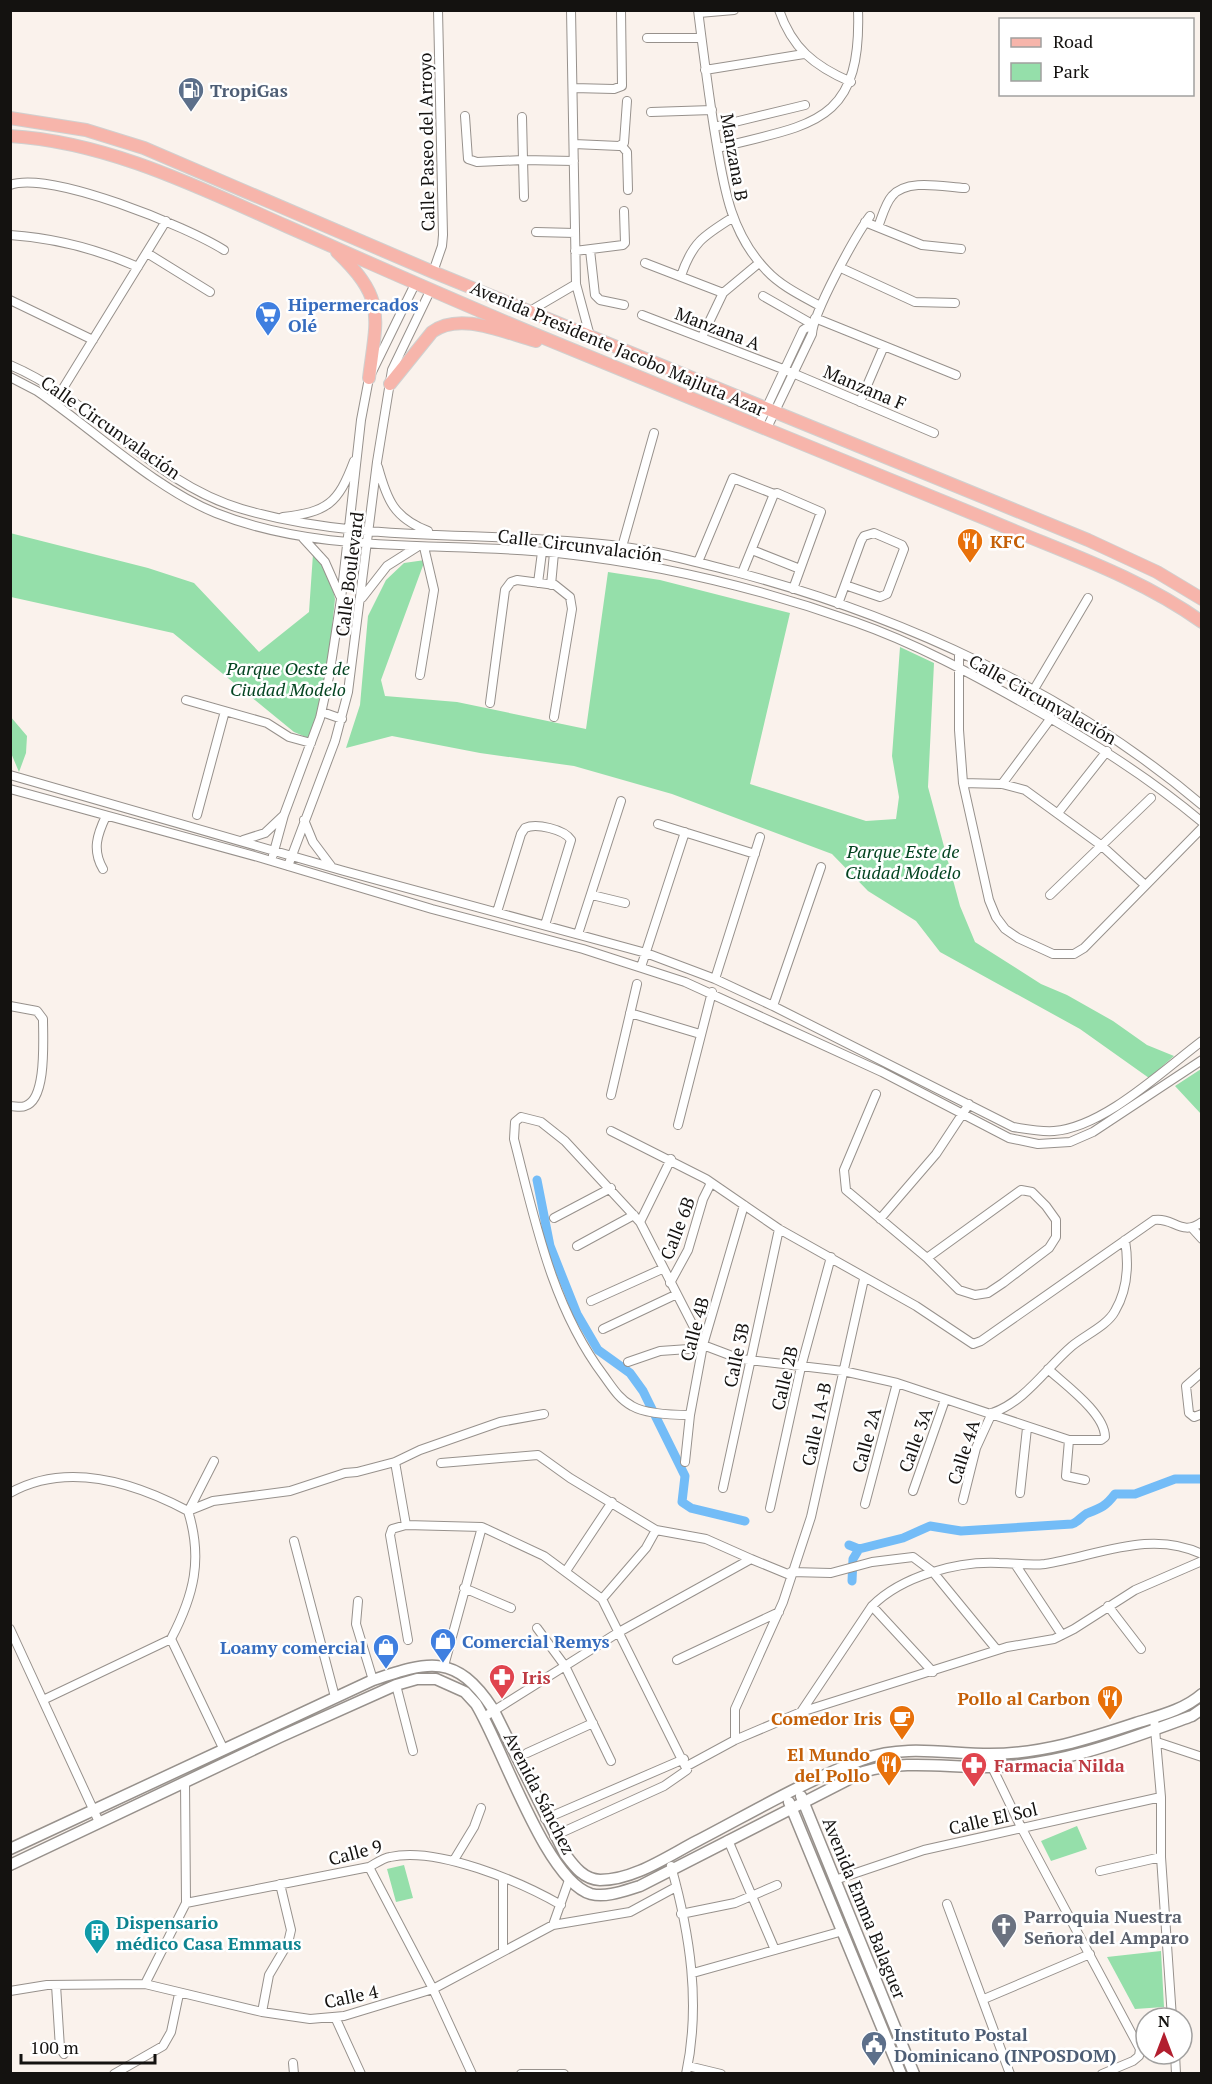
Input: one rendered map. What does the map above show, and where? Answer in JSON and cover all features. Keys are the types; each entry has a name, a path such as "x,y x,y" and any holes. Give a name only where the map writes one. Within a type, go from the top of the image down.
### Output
{"main road":[{"name":"Avenida Presidente Jacobo Majluta Azar","path":"10,118 86,130 144,148 433,272 1097,544 1157,572 1202,598"},
{"name":"Avenida Presidente Jacobo Majluta Azar","path":"10,136 58,141 137,164 566,347 932,496 1129,580 1177,604 1202,621"},
{"path":"329,245 360,274 373,298 375,322 369,378"},
{"path":"390,384 432,332 447,324 462,322 566,347"}],"street":[{"name":"Calle Paseo del Arroyo","path":"433,272 442,246 443,234 438,10"},
{"path":"571,10 576,284 590,336"},
{"path":"573,88 614,89 622,86 621,10"},
{"path":"699,12 734,10"},
{"path":"779,10 787,33 804,54 851,82"},
{"path":"718,148 807,125 823,116 851,82 858,42 858,10"},
{"name":"Manzana B","path":"699,12 705,70 725,198 732,218 759,263 776,280 820,306"},
{"path":"647,38 701,38"},
{"path":"705,70 804,54"},
{"path":"621,145 624,143 627,101"},
{"path":"714,127 805,105"},
{"path":"651,112 711,110"},
{"path":"465,116 468,159 477,162 574,161"},
{"path":"522,117 524,197"},
{"path":"574,144 621,145 627,152 628,190"},
{"path":"10,184 42,185 111,200 187,228 224,250"},
{"path":"878,227 888,202 899,190 909,186 965,188"},
{"path":"575,251 619,247 625,243 624,211"},
{"path":"681,276 689,253 711,231 732,218"},
{"path":"770,410 793,373 812,334 813,321 820,306 867,219 878,227 922,245 961,249"},
{"path":"54,403 166,221"},
{"path":"536,232 575,233"},
{"path":"10,235 73,244 108,254 138,267"},
{"path":"590,250 595,295 600,300 624,306"},
{"path":"147,252 210,292"},
{"path":"645,263 723,293"},
{"path":"702,337 723,293 759,263"},
{"path":"841,268 915,302 955,303"},
{"name":"Calle Boulevard","path":"272,861 284,815 322,712 341,599 369,378 416,282"},
{"path":"530,311 576,284"},
{"name":"Calle Boulevard","path":"288,866 342,719 362,599 377,462 397,355 431,289"},
{"path":"763,296 813,321 885,346 956,375"},
{"path":"10,300 93,340"},
{"name":"Manzana A","path":"642,315 783,369"},
{"path":"762,428 783,369 803,330 813,321"},
{"path":"860,402 885,346"},
{"name":"Calle Circunvalación","path":"10,365 42,380 168,474 218,501 310,526 525,538 622,547 741,573 873,615 959,654 1033,692 1116,740 1163,772 1202,805"},
{"name":"Manzana F","path":"783,369 934,433"},
{"name":"Calle Circunvalación","path":"10,377 54,403 190,501 260,529 303,538 420,547 542,552 642,564 781,598 856,622 960,669 1051,718 1107,751 1156,784 1202,822"},
{"path":"622,547 654,432"},
{"path":"277,518 316,512 327,506 343,486 358,452"},
{"path":"377,462 385,493 393,508 417,527 432,533"},
{"path":"698,562 733,477 814,507 821,512 793,589"},
{"path":"741,573 774,494"},
{"path":"838,604 845,585 864,536 874,533 903,545 904,549 887,594 880,597 845,585"},
{"path":"303,538 325,562 341,599"},
{"path":"524,551 525,538"},
{"path":"362,599 387,566 420,547 434,590 420,675"},
{"path":"752,550 800,569"},
{"path":"538,583 542,552"},
{"path":"550,585 554,553"},
{"path":"490,703 505,590 511,582 517,580 550,585 570,597 572,609 554,717"},
{"path":"1033,692 1088,598"},
{"path":"959,654 959,730 963,783 989,900 1005,929 1018,938 1053,954 1074,954 1084,948 1202,828"},
{"path":"186,700 267,723 289,737 311,743"},
{"path":"197,815 225,711"},
{"path":"322,712 342,719"},
{"path":"1002,784 1051,718"},
{"path":"1058,813 1107,751"},
{"path":"10,775 243,840 274,851 646,953 715,979 773,1006 1012,1127 1048,1131 1082,1125 1114,1107 1202,1041"},
{"path":"963,783 1002,784 1025,790 1102,846 1144,885"},
{"path":"10,789 272,861 641,967 712,992 882,1072 1010,1138 1038,1144 1070,1142 1093,1132 1202,1060"},
{"path":"1050,895 1151,798"},
{"path":"578,934 621,801"},
{"path":"243,840 265,833 284,815"},
{"path":"103,869 96,847 97,836 106,816"},
{"path":"304,819 313,842 332,867"},
{"path":"658,824 755,854"},
{"path":"498,912 521,834 525,828 536,825 566,834 571,840 545,925"},
{"path":"641,967 685,832"},
{"path":"715,979 760,837"},
{"path":"773,1006 821,867"},
{"path":"592,895 625,903"},
{"path":"611,1095 637,984"},
{"path":"678,1125 712,992"},
{"path":"10,1006 37,1011 44,1019 40,1086 34,1100 26,1106 10,1106"},
{"path":"630,1013 700,1034"},
{"path":"876,1094 843,1176 850,1197 927,1258 963,1293 975,1295 988,1293 1049,1248 1056,1237 1056,1220 1032,1192 1021,1190 927,1258"},
{"path":"880,1219 936,1154 969,1104"},
{"path":"690,1415 632,1406 617,1394 594,1363 564,1307 534,1217 514,1139 514,1122 521,1117 541,1122 565,1141 611,1188 640,1222 703,1347"},
{"path":"611,1131 670,1159 711,1183 778,1228 922,1310 970,1343 977,1343 1154,1220 1192,1228 1202,1239"},
{"path":"640,1222 670,1159"},
{"name":"Calle 6B","path":"670,1283 688,1250 703,1199 711,1183"},
{"path":"554,1218 611,1188"},
{"name":"Calle 4B","path":"685,1462 690,1415 703,1347 744,1205"},
{"path":"577,1246 634,1215"},
{"path":"1192,1228 1202,1222"},
{"name":"Calle 3B","path":"723,1488 778,1228"},
{"path":"992,1413 1017,1399 1048,1369 1114,1313 1128,1274 1125,1240"},
{"name":"Calle 2B","path":"770,1508 801,1367 831,1257"},
{"path":"591,1301 662,1269"},
{"name":"Calle 1A-B","path":"735,1740 735,1708 778,1612 811,1516 864,1279"},
{"path":"603,1329 675,1295"},
{"path":"628,1362 660,1351 703,1347 750,1361 843,1371 897,1383 992,1413 1027,1428 1069,1440 1101,1440 1105,1437 1105,1431 1091,1409 1048,1369"},
{"path":"1202,1372 1185,1386 1189,1413 1194,1416 1202,1414"},
{"name":"Calle 2A","path":"865,1504 897,1383"},
{"name":"Calle 3A","path":"913,1491 945,1400"},
{"name":"Calle 4A","path":"963,1500 976,1448 992,1413"},
{"path":"10,1493 20,1488 63,1479 99,1478 129,1485 188,1511 213,1501 290,1491 345,1473 395,1462 447,1440 500,1422 544,1414"},
{"path":"1020,1493 1027,1428"},
{"path":"1069,1440 1066,1476 1085,1480"},
{"path":"441,1462 538,1455 570,1478 656,1530 706,1539 791,1574 831,1573 872,1562 910,1557 933,1572 997,1650"},
{"path":"43,1700 171,1639 185,1613 194,1582 197,1548 188,1511 214,1461"},
{"path":"395,1462 406,1525"},
{"path":"566,1570 612,1502"},
{"path":"408,1640 390,1534 392,1529 406,1525 482,1527 544,1556 566,1570 602,1599 685,1762 684,1774 664,1786 554,1836"},
{"path":"22,1860 12,1848 224,1748 373,1680 417,1665 444,1666 482,1527"},
{"path":"602,1599 646,1548 656,1530"},
{"path":"294,1541 335,1697"},
{"path":"801,1712 872,1606 885,1592 906,1580 933,1572 997,1563 1046,1564 1150,1542 1180,1545 1202,1554"},
{"path":"484,1717 493,1708 619,1632 751,1559"},
{"path":"545,1819 801,1712 997,1650 1062,1635 1108,1606 1163,1576 1202,1562"},
{"path":"1015,1564 1062,1635"},
{"path":"464,1588 511,1608"},
{"path":"358,1601 356,1624 373,1680"},
{"path":"872,1606 933,1672"},
{"path":"1108,1606 1141,1649"},
{"path":"677,1660 778,1612"},
{"path":"537,1628 552,1645 565,1666 611,1761"},
{"path":"12,1635 99,1822"},
{"path":"171,1639 224,1748"},
{"name":"Avenida Sánchez","path":"444,1666 475,1686 493,1708 545,1819 572,1863 592,1878 608,1879 626,1875 668,1856 799,1789 877,1755 918,1750 989,1754 1017,1753 1059,1746 1154,1718 1187,1705 1202,1694"},
{"name":"Avenida Sánchez","path":"10,1865 396,1685 428,1678 447,1683 465,1692 484,1717 550,1855 569,1880 591,1894 602,1895 640,1886 863,1772 885,1766 920,1763 992,1767 1037,1763 1157,1729 1192,1716 1202,1709"},
{"path":"396,1685 413,1751"},
{"path":"1154,1718 1157,1729 1161,1797 1161,1857 1171,2006"},
{"path":"527,1753 593,1723"},
{"path":"1157,1742 1202,1757"},
{"path":"989,1754 992,1767 1021,1827 1140,2049 1139,2056 1133,2061 1102,2073"},
{"path":"145,1984 186,1903 186,1782"},
{"name":"Avenida Emma Balaguer","path":"799,1789 835,1880 849,1929 901,2073"},
{"name":"Avenida Emma Balaguer","path":"786,1796 914,2073"},
{"name":"Calle El Sol","path":"835,1880 924,1850 1161,1797"},
{"path":"454,1860 474,1827 481,1808"},
{"path":"728,1840 775,1950"},
{"path":"668,1856 693,1973 695,2007 687,2070 721,2073"},
{"name":"Calle 9","path":"186,1903 369,1867 390,1857 435,1857 454,1860 535,1890 561,1905"},
{"path":"1100,1871 1161,1857"},
{"path":"369,1867 434,1989 472,2073"},
{"path":"503,1878 503,1950"},
{"path":"554,1925 569,1880"},
{"path":"262,2012 269,1975 288,1943 291,1930 280,1884"},
{"path":"681,1914 753,1897 777,1885"},
{"name":"Calle 4","path":"10,1991 56,1985 145,1984 179,1994 262,2012 310,2019 335,2017 362,2012 434,1989 503,1950 554,1925 630,1912 676,1887"},
{"path":"947,1904 1010,2073"},
{"path":"693,1973 849,1929"},
{"path":"984,1999 1090,1954"},
{"path":"56,1985 60,2048 64,2054"},
{"path":"119,2073 163,2046 171,2032 179,1994"},
{"path":"335,2017 361,2073"},
{"path":"293,2063 294,2073"},
{"path":"520,2073 564,2073"}],"green space":[{"name":"Parque Oeste de Ciudad Modelo","path":"10,533 148,568 194,583 259,652 309,612 313,554 328,567 335,599 327,676 313,740 294,732 173,633 11,597"},
{"name":"Parque Este de Ciudad Modelo","path":"425,560 381,680 385,696 457,702 586,729 608,572 660,580 790,613 750,784 866,821 896,819 899,797 892,756 900,647 934,663 928,787 960,906 975,942 1041,984 1067,995 1113,1021 1147,1045 1174,1056 1149,1078 1080,1029 940,952 916,921 868,891 832,854 672,794 574,766 480,753 392,736 346,748 360,705 368,616 386,580 404,563"},
{"path":"10,716 27,736 26,753 19,772 11,753"},
{"path":"1202,1069 1201,1114 1175,1086"},
{"path":"1077,1826 1087,1849 1051,1861 1041,1841"},
{"path":"404,1865 413,1898 396,1902 387,1869"},
{"path":"1161,1951 1164,2006 1134,2007 1107,1957"}],"waterway":[{"path":"537,1180 550,1246 577,1314 598,1350 630,1373 643,1391 685,1476 682,1502 691,1508 745,1521"},
{"path":"859,1549 903,1538 930,1526 961,1531 1072,1524 1103,1506 1115,1494 1135,1494 1175,1479 1202,1479"},
{"path":"849,1545 859,1549 853,1559 852,1581"}],"place":[{"name":"TropiGas","path":"191,113"},
{"name":"Hipermercados Olé","path":"268,337"},
{"name":"KFC","path":"970,564"},
{"name":"Comercial Remys","path":"443,1664"},
{"name":"Loamy comercial","path":"386,1670"},
{"name":"Iris","path":"502,1700"},
{"name":"Pollo al Carbon","path":"1110,1721"},
{"name":"Comedor Iris","path":"902,1741"},
{"name":"El Mundo del Pollo","path":"889,1787"},
{"name":"Farmacia Nilda","path":"974,1788"},
{"name":"Parroquia Nuestra Señora del Amparo","path":"1004,1949"},
{"name":"Dispensario médico Casa Emmaus","path":"97,1955"},
{"name":"Instituto Postal Dominicano (INPOSDOM)","path":"874,2067"}]}
